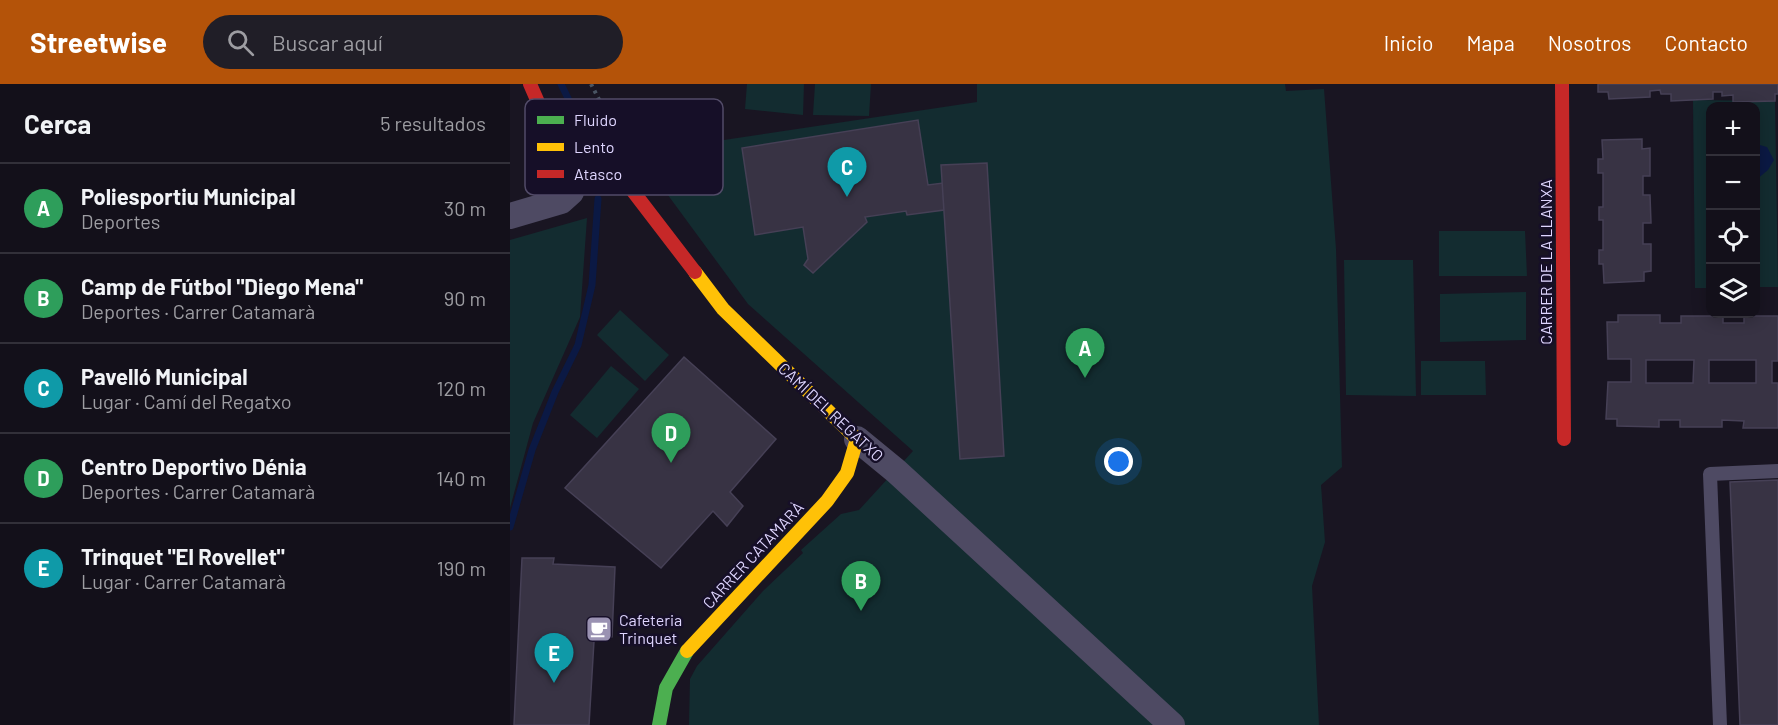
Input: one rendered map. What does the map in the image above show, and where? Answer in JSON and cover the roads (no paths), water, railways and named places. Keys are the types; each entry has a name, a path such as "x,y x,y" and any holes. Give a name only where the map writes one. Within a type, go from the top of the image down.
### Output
{"street":[{"path":"530,84 537,99"},
{"name":"CARRER DE LA LLANXA","path":"1562,84 1564,439"},
{"path":"510,216 561,201 568,195"},
{"name":"CAMÍ DEL REGATXO","path":"636,195 723,309 857,439 896,471 1172,725"},
{"name":"CARRER CATAMARÀ","path":"659,725 666,688 683,655 827,501 847,473 857,439"}],"lane":[{"path":"1720,725 1710,474 1778,471"}],"water":[{"path":"1760,145 1767,147 1774,160 1768,170 1760,177"}],"waterway":[{"path":"561,84 568,99"},
{"path":"510,527 532,450 555,392 578,345 592,285 598,199"}],"place":[{"name":"Pavelló Municipal","path":"847,197"},
{"name":"Poliesportiu Municipal","path":"1085,378"},
{"name":"Centro Deportivo Dénia","path":"671,463"},
{"name":"Camp de Fútbol \"Diego Mena\"","path":"861,611"},
{"name":"Cafeteria Trinquet","path":"599,629"},
{"name":"Trinquet \"El Rovellet\"","path":"554,683"}]}
